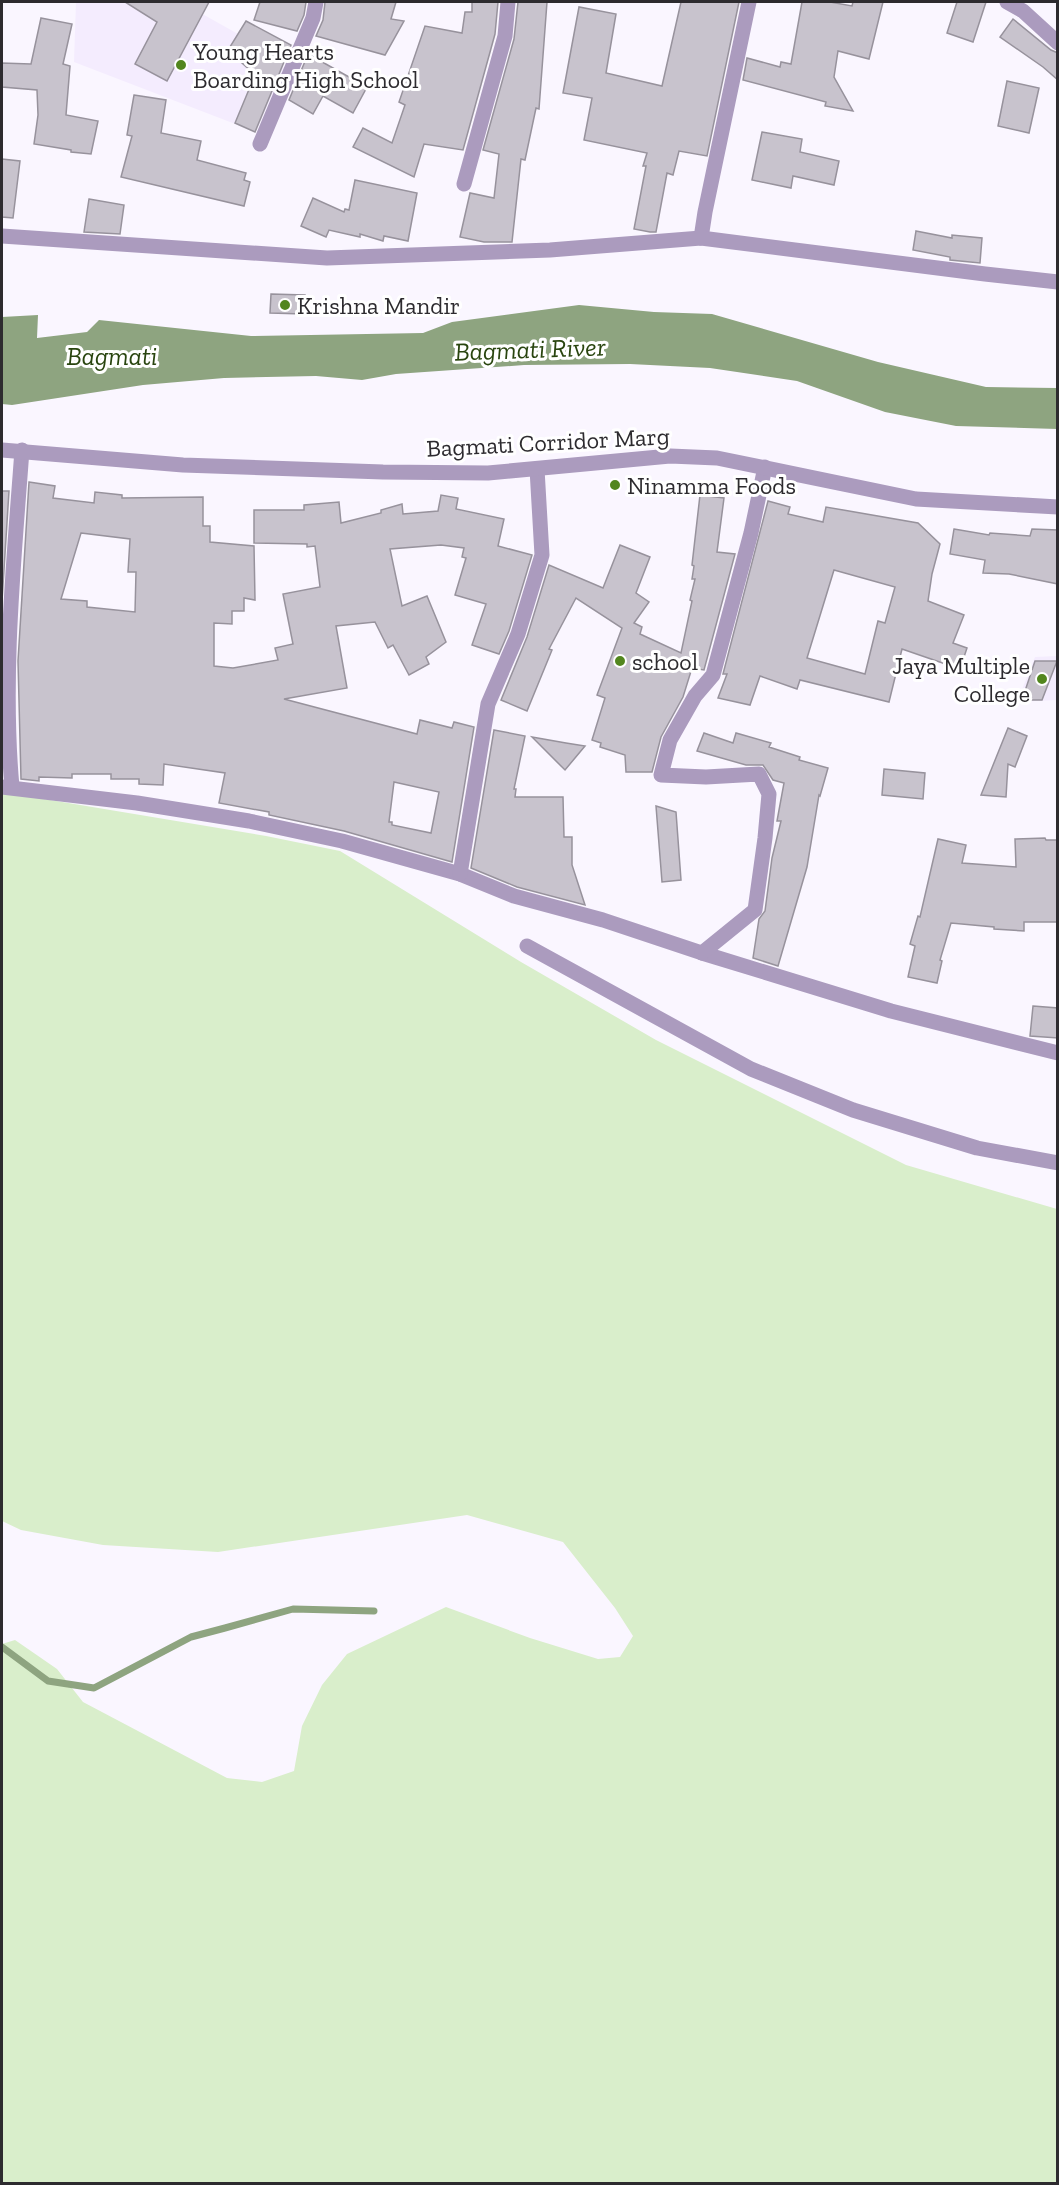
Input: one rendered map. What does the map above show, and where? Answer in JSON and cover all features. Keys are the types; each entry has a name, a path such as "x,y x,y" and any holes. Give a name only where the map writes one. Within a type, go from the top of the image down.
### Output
{"street":[{"path":"260,144 314,18 316,2"},
{"path":"465,184 505,36 508,2"},
{"path":"701,238 749,2"},
{"path":"1007,2 1023,11 1058,43"},
{"path":"2,236 327,258 550,250 701,238 1058,282"},
{"name":"Bagmati Corridor Marg","path":"2,450 183,465 383,472 488,473 670,456 717,458 916,499 1058,507"},
{"path":"22,450 11,605 7,787 137,803 249,821 342,841 460,874 514,896 603,920 891,1011 1058,1053"},
{"path":"702,953 755,910 769,794 759,774 706,777 661,775 670,740 695,696 713,675 751,533 765,467"},
{"path":"460,874 488,704 518,634 542,555 537,469"},
{"path":"527,946 751,1069 853,1110 966,1145 1058,1163"}],"shaded area":[{"name":"Young Hearts Boarding High School","path":"76,2 181,2 238,34 284,68 256,132 74,62"},
{"name":"Jaya Multiple College","path":"1057,656 1057,700 1017,702 1035,657"},
{"path":"2,792 266,836 340,851 521,962 656,1040 906,1165 1057,1209 1057,2183 2,2183 2,1644 15,1640 57,1669 83,1702 227,1778 262,1782 294,1771 302,1726 322,1685 347,1654 446,1607 530,1638 598,1659 620,1657 633,1636 615,1608 563,1542 467,1515 218,1552 103,1545 21,1530 2,1521"}],"water":[{"name":"Bagmati","path":"579,305 654,312 712,314 878,362 986,387 1057,388 1057,429 956,426 885,412 797,381 710,368 630,364 524,365 396,374 362,380 316,376 224,378 143,385 12,405 2,404 2,317 38,315 37,338 87,332 99,320 251,336 423,333 452,322"}],"building":[{"path":"125,2 209,2 167,81 135,64 157,22"},
{"path":"260,2 306,2 304,15 297,31 254,20"},
{"path":"325,2 396,2 391,19 404,21 385,55 316,36 323,20"},
{"path":"472,2 498,2 495,34 463,150 424,144 414,177 353,147 363,128 392,143 405,105 399,102 425,26 462,33 465,12 472,12"},
{"path":"518,2 547,2 539,109 536,108 525,160 521,159 512,242 484,242 460,237 470,193 494,198 499,154 483,150 514,39"},
{"path":"681,2 739,2 707,156 679,151 673,175 667,173 656,232 650,232 634,229 647,153 584,140 592,98 563,93 579,7 616,14 606,73 662,86"},
{"path":"802,2 830,2 852,6 853,2 883,2 869,59 838,51 834,77 853,111 825,106 826,102 743,80 747,58 780,67 781,62 791,64"},
{"path":"957,2 986,2 973,42 947,33"},
{"path":"41,18 72,24 63,64 70,66 66,115 98,121 91,154 34,144 38,115 37,90 2,87 2,63 31,64"},
{"path":"1013,19 1051,50 1058,53 1058,80 1000,37"},
{"path":"246,21 291,45 255,132 235,123 255,75 228,50"},
{"path":"308,54 367,87 353,113 323,96 313,114 289,100"},
{"path":"1007,81 1039,88 1029,133 998,126"},
{"path":"134,95 166,100 161,133 201,141 197,160 246,173 244,180 250,182 244,206 121,177 132,136 127,135"},
{"path":"762,132 802,139 800,152 839,161 834,185 793,176 791,188 752,180"},
{"path":"2,159 20,161 13,218 2,217"},
{"path":"355,180 417,193 408,241 384,236 383,241 360,234 360,237 329,230 326,237 301,226 313,198 344,212 345,209 349,210"},
{"path":"89,199 124,205 120,234 84,232"},
{"path":"916,231 952,238 952,235 982,238 980,263 950,260 950,257 913,250"},
{"path":"271,294 305,295 304,314 270,313"},
{"path":"29,482 55,486 53,498 94,503 95,492 122,495 122,498 203,497 203,526 210,526 210,542 254,546 255,600 244,598 244,611 232,611 232,624 214,623 214,666 233,668 278,660 275,648 293,644 283,594 320,587 315,546 254,543 254,510 304,510 304,505 339,502 341,523 381,513 381,510 402,504 403,514 438,511 441,495 458,498 456,509 504,519 498,546 532,555 509,631 499,654 472,645 486,604 455,595 466,558 462,557 464,548 441,545 390,549 402,606 427,596 446,642 426,657 429,664 409,675 393,645 388,648 375,622 336,626 347,688 284,699 417,734 420,720 452,728 454,722 474,727 452,862 344,831 269,815 269,812 219,803 225,773 164,764 163,785 139,784 139,779 111,779 111,774 72,774 72,778 39,777 39,781 21,779 18,661","holes":["81,533 130,539 128,572 136,572 135,612 87,607 87,601 61,599","394,782 439,792 431,833 392,825 392,822 389,822"]},
{"path":"2,491 9,491 2,601"},
{"path":"700,495 724,498 717,552 735,554 704,670 692,668 683,697 661,737 652,772 626,772 625,755 600,747 601,743 592,740 605,698 597,695 622,628 576,598 549,649 552,650 527,711 501,700 527,637 549,565 603,588 620,545 650,557 636,593 649,602 634,623 642,627 640,634 681,653 695,579 692,579 694,566 692,565"},
{"path":"768,501 790,507 788,514 823,522 826,507 918,523 940,544 928,601 964,615 953,643 967,648 960,669 902,649 889,702 800,680 797,689 760,676 750,705 718,698 727,674 723,674","holes":["834,570 895,587 885,623 878,621 865,674 807,658"]},
{"path":"954,529 989,535 990,533 1030,536 1032,529 1058,530 1058,584 1009,574 983,573 985,560 950,554"},
{"path":"1035,661 1057,661 1042,700 1022,700"},
{"path":"1008,728 1027,736 1015,767 1008,764 1006,797 981,795"},
{"path":"494,730 525,736 514,789 516,789 515,797 563,797 564,837 572,837 572,865 585,905 517,887 471,868"},
{"path":"704,733 733,743 736,733 771,743 769,747 800,757 799,760 828,768 819,795 807,867 778,966 753,958 759,919 765,911 772,858 781,821 777,821 784,783 773,780 763,765 746,765 697,751"},
{"path":"532,737 566,743 585,746 565,770"},
{"path":"884,769 925,773 923,799 882,795"},
{"path":"656,806 676,812 681,880 662,882"},
{"path":"1045,838 1046,840 1058,840 1058,922 1024,922 1024,931 951,923 940,960 942,961 937,983 908,977 915,946 910,944 918,916 920,917 938,839 966,845 962,863 1016,867 1015,839"},
{"path":"1033,1006 1058,1008 1058,1038 1030,1036"}],"waterway":[{"path":"2,1647 48,1681 94,1688 191,1637 293,1609 374,1611"}],"place":[{"name":"Young Hearts Boarding High School","path":"181,65"},
{"name":"Krishna Mandir","path":"285,305"},
{"name":"Ninamma Foods","path":"615,485"},
{"name":"school","path":"620,661"},
{"name":"Jaya Multiple College","path":"1042,679"}],"water label":[{"name":"Bagmati River","path":"530,349"}]}
